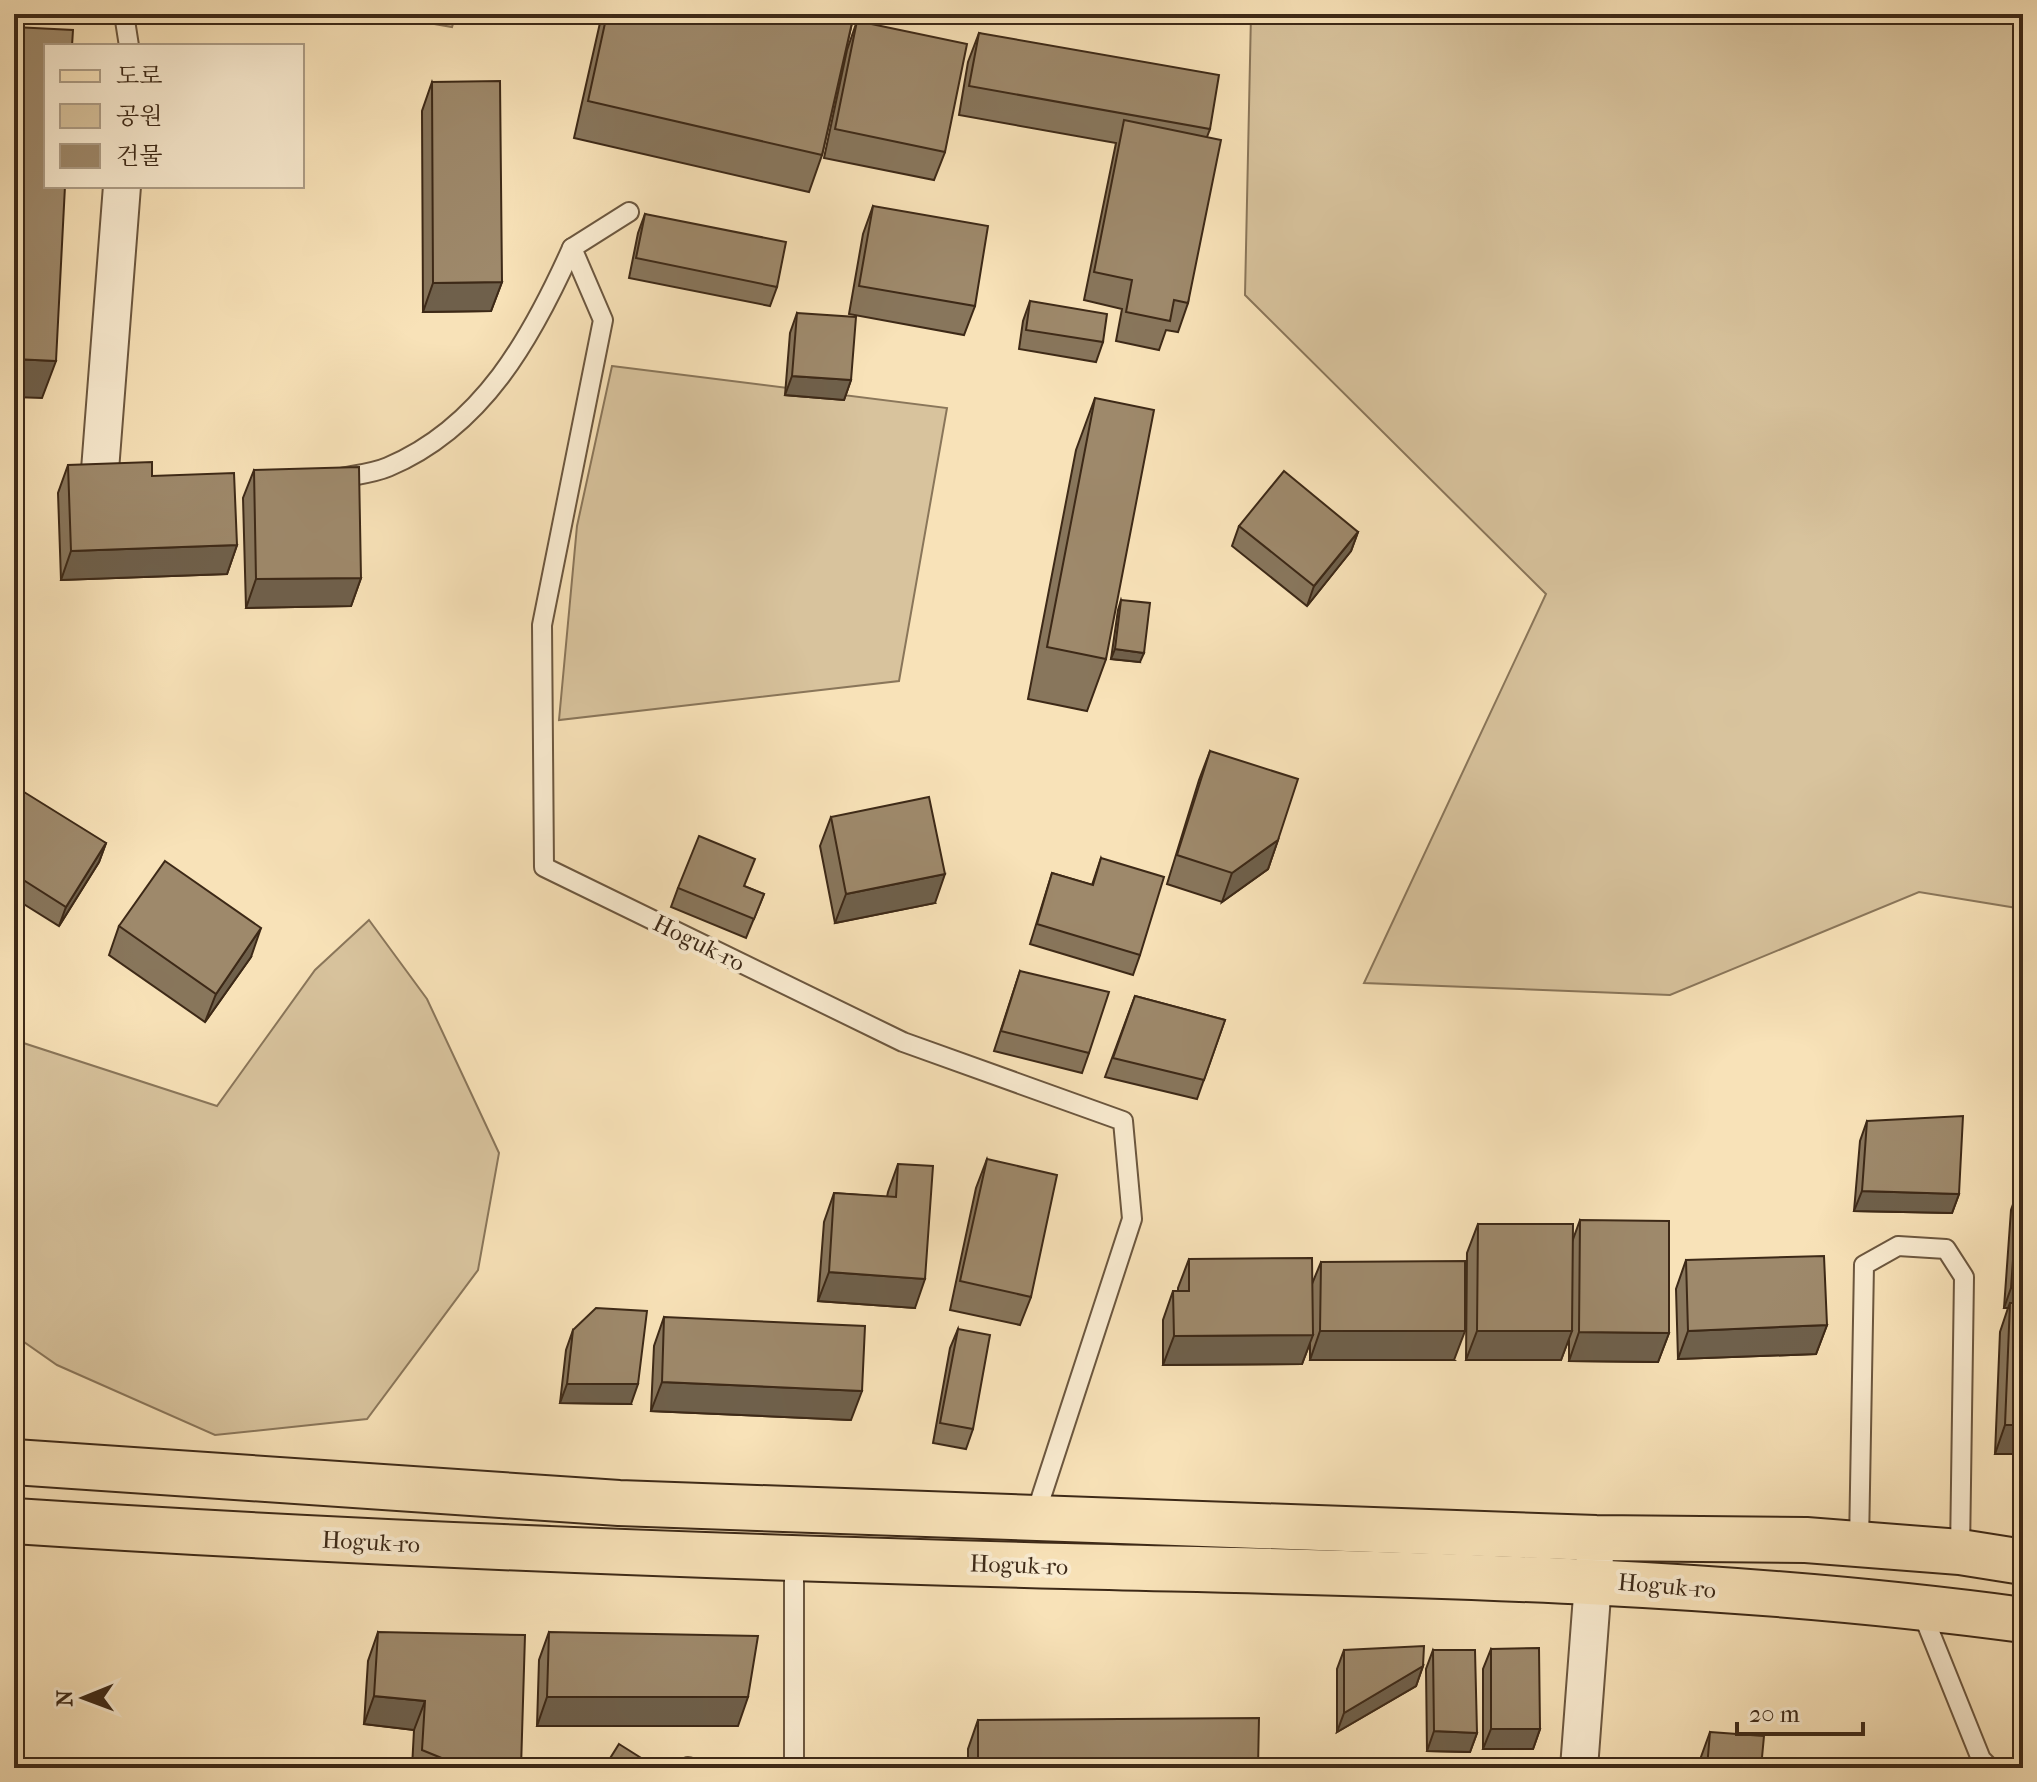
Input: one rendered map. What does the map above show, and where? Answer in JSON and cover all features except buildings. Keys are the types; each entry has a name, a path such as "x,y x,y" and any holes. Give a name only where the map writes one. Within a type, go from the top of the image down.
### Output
{"main road":[{"name":"Hoguk-ro","path":"14,1462 619,1503 1035,1516 1595,1559 2023,1620"},
{"name":"Hoguk-ro","path":"14,1521 286,1538 794,1558 1595,1559 1806,1540 1960,1552 2023,1562"}],"street":[{"path":"99,483 122,188"},
{"path":"1579,1768 1595,1559"}],"lane":[{"path":"124,14 129,44"},
{"path":"341,478 386,468 414,454 468,414 527,340 572,248 629,212"},
{"name":"Hoguk-ro","path":"572,248 603,320 542,625 544,867 903,1042 1123,1121 1132,1219 1035,1516"},
{"path":"1859,1544 1864,1265 1898,1246 1946,1249 1964,1277 1960,1552"},
{"path":"794,1558 794,1768"},
{"path":"1920,1607 1981,1759 1990,1768"}],"green space":[{"path":"377,14 456,14 452,27"},
{"path":"1251,14 2023,14 2023,909 1919,892 1670,995 1364,983 1546,594 1245,295"},
{"path":"612,366 947,408 899,681 559,720 577,526"},
{"path":"369,920 427,999 499,1153 478,1270 367,1419 215,1435 57,1365 14,1335 14,1040 217,1106 315,970"}]}
